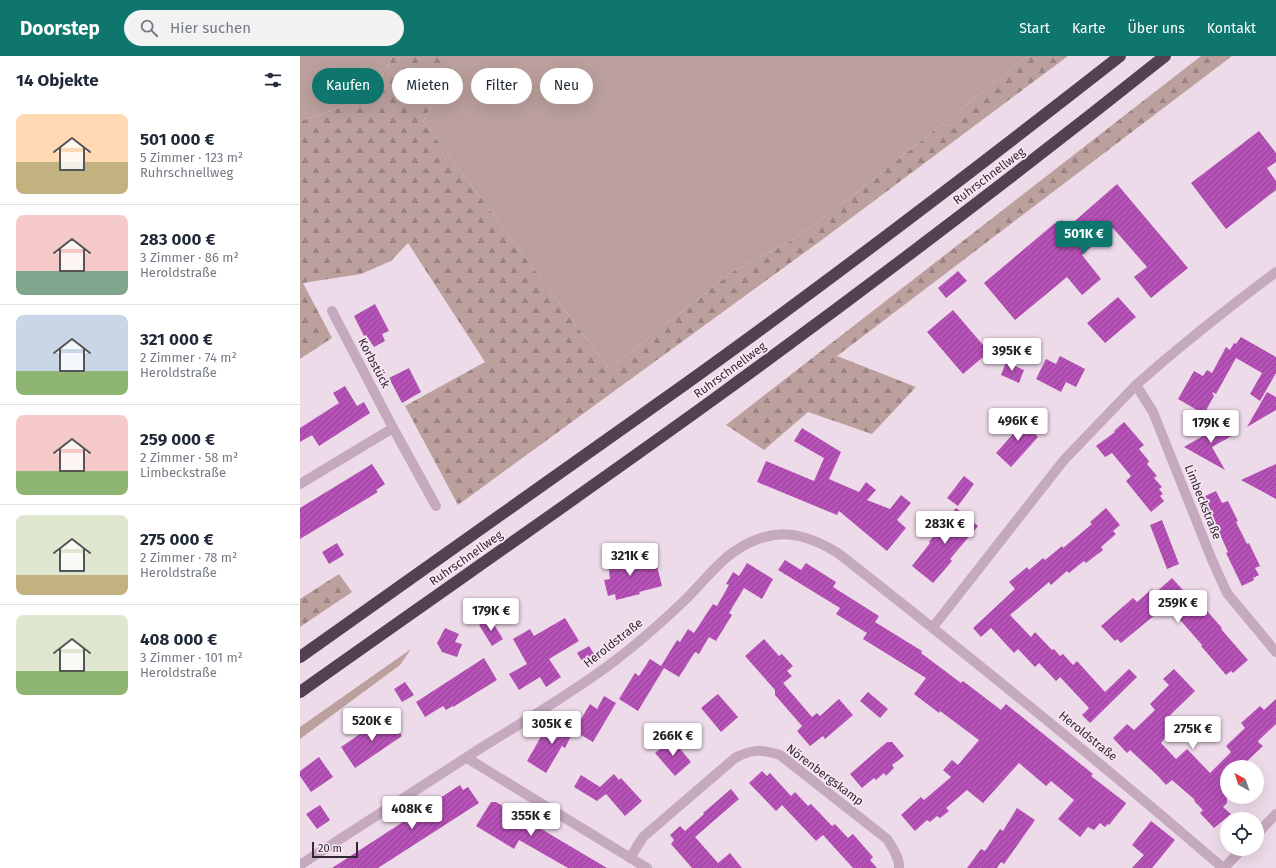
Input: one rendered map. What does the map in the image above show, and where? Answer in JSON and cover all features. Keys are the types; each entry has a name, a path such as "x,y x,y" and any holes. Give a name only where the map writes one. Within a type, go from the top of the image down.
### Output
{"highway":[{"name":"Ruhrschnellweg","path":"300,657 685,384 961,180 1120,56"},
{"name":"Ruhrschnellweg","path":"300,692 646,448 791,342 979,201 1165,56"}],"street":[{"path":"933,627 1064,460 1136,385 1180,346 1276,272"},
{"name":"Korbstück","path":"332,311 393,428 436,506"},
{"name":"Limbeckstraße","path":"1136,385 1153,412 1227,594 1276,652"},
{"path":"300,484 393,428"},
{"name":"Heroldstraße","path":"300,865 573,690 610,664 634,646 685,600 721,561 738,548 759,538 785,535 803,536 820,542 838,553 933,627 1137,794 1224,868"},
{"name":"Nörenbergskamp","path":"630,858 643,837 734,758 756,750 768,751 780,755 886,838 895,852 900,864 899,868"},
{"path":"467,758 648,868"},
{"path":"1264,827 1276,814"},
{"path":"1224,868 1235,856"}],"green space":[{"path":"300,56 393,56 384,73 384,68 312,68 312,104 350,104 300,121"},
{"path":"393,56 460,56 453,68 392,68 392,104 433,104 423,121 609,369 732,272 792,240 828,215 1028,56 1068,56 819,242 458,505 405,406 485,362 408,243 391,261 361,274 303,283 332,338 300,359 300,121 350,104 384,104 384,73"},
{"path":"460,56 1028,56 828,215 792,240 732,272 609,369 423,121 433,104 463,104 463,68 453,68"},
{"path":"1201,56 1232,56 837,356 916,387 872,434 808,412 764,450 726,425"},
{"path":"339,574 352,592 300,627 300,599"},
{"path":"411,649 400,665 300,739 300,727"}],"building":[{"path":"1259,131 1276,153 1276,162 1267,168 1276,181 1276,190 1226,229 1191,183"},
{"path":"1117,184 1188,268 1151,298 1134,277 1147,267 1113,228 1082,255 1101,279 1082,295 1067,277 1015,320 984,283 1055,223 1056,225 1062,220 1068,227"},
{"path":"958,271 967,281 946,298 938,288"},
{"path":"1118,297 1136,317 1105,343 1087,323"},
{"path":"375,304 389,331 382,334 385,341 374,347 366,335 364,336 354,316"},
{"path":"953,310 989,352 963,374 927,332"},
{"path":"1241,337 1276,357 1276,373 1260,401 1250,394 1262,373 1236,358 1216,394 1212,392 1214,396 1204,414 1178,399 1194,371 1203,376 1207,370 1212,373 1226,347 1230,350 1234,343 1236,344"},
{"path":"1060,356 1085,369 1076,387 1066,382 1061,392 1036,379 1046,359 1056,364"},
{"path":"1006,362 1024,370 1019,383 1001,375"},
{"path":"409,368 421,392 402,403 389,378"},
{"path":"345,386 357,406 364,402 370,413 319,446 312,435 300,442 300,428 339,403 333,393"},
{"path":"1267,392 1276,397 1276,410 1247,427"},
{"path":"1022,416 1032,426 1030,429 1038,437 1011,467 996,453 1014,433 1010,429"},
{"path":"1124,422 1144,445 1139,449 1149,461 1147,464 1157,476 1154,478 1162,487 1159,489 1163,494 1160,496 1164,501 1151,512 1126,481 1131,476 1112,453 1105,457 1096,446 1115,432 1114,431"},
{"path":"1225,423 1229,423 1235,434 1212,447 1225,470 1184,447"},
{"path":"802,428 841,452 829,479 859,492 866,482 876,490 867,500 890,509 901,495 911,503 897,520 906,528 887,551 839,511 837,515 757,482 766,461 814,481 824,458 794,441"},
{"path":"372,464 385,484 376,490 378,492 300,539 300,508"},
{"path":"1276,464 1276,499 1241,480"},
{"path":"964,476 974,484 958,506 947,498"},
{"path":"1216,491 1222,503 1228,501 1238,521 1236,522 1247,544 1249,543 1260,566 1255,568 1259,575 1253,578 1254,580 1242,586 1226,553 1228,552 1203,497"},
{"path":"956,508 978,526 950,559 952,561 933,583 912,566"},
{"path":"1106,508 1120,525 1113,531 1116,534 1101,547 1103,550 1086,563 1084,561 1069,573 1067,571 1051,585 1049,582 1010,615 1031,637 1035,632 1052,650 1054,649 1060,656 1063,654 1073,665 1077,661 1105,692 1129,669 1137,677 1090,723 1082,715 1089,708 1060,677 1056,681 1039,663 1035,667 1018,649 1014,653 991,628 981,637 973,628 1015,589 1009,582 1027,567 1029,570 1043,558 1045,560 1062,546 1063,548 1092,524 1090,522"},
{"path":"1162,520 1179,564 1167,569 1150,525"},
{"path":"337,543 344,555 329,564 322,552"},
{"path":"607,553 644,565 656,562 662,586 639,592 640,594 616,600 615,594 608,596 604,580 610,579"},
{"path":"785,560 801,570 806,563 836,582 833,587 879,616 875,622 922,651 921,653 961,683 963,681 1001,710 1006,704 1093,774 1091,776 1126,803 1125,805 1109,825 1108,824 1105,827 1100,823 1094,830 1088,827 1080,837 1058,819 1074,800 1051,781 1046,786 1019,763 983,803 967,790 946,808 949,811 940,818 937,816 930,822 927,820 915,831 901,815 921,797 924,800 951,777 943,770 952,760 958,765 979,740 914,694 926,678 863,639 867,633 836,614 840,608 778,570"},
{"path":"747,563 773,579 762,599 744,588 729,613 732,615 716,641 709,637 699,654 695,652 679,677 664,668 638,711 619,699 635,673 639,676 650,659 661,666 677,640 680,642 688,629 694,633 713,604 717,606 729,585 726,584 733,572 739,576"},
{"path":"1172,578 1197,606 1200,603 1248,660 1233,673 1231,671 1226,675 1167,605 1121,643 1117,639 1115,641 1101,626 1133,598 1137,602 1152,589 1155,593"},
{"path":"490,618 503,639 492,646 479,625"},
{"path":"565,618 579,641 549,659 561,677 546,687 540,677 519,690 509,674 527,664 513,639 530,629 534,636"},
{"path":"445,628 459,634 455,642 462,644 457,657 442,652 437,643"},
{"path":"764,639 779,656 782,654 793,666 787,671 792,676 783,683 812,717 817,713 820,716 839,699 853,715 825,739 823,736 810,746 797,731 802,726 775,695 775,690 745,656"},
{"path":"589,646 596,657 584,664 577,653"},
{"path":"484,658 497,680 453,707 446,710 443,706 425,717 416,702"},
{"path":"1174,669 1195,691 1165,720 1173,728 1161,743 1176,759 1187,749 1210,773 1220,763 1220,804 1226,804 1223,807 1229,812 1220,812 1220,823 1214,828 1200,813 1203,810 1194,801 1195,800 1172,780 1166,785 1130,750 1127,753 1113,738 1127,724 1134,730 1155,710 1150,704 1169,685 1163,679"},
{"path":"405,682 414,695 402,702 394,689"},
{"path":"868,692 888,709 880,718 860,701"},
{"path":"718,694 738,717 721,732 701,708"},
{"path":"604,696 616,703 593,742 574,731 590,704 597,709"},
{"path":"1276,699 1276,724 1259,740 1258,742 1263,746 1248,760 1223,760 1231,752 1226,746 1245,728 1241,723 1260,706 1264,710"},
{"path":"569,712 579,718 570,733 572,734 565,748 562,746 546,773 527,761 542,735 552,740"},
{"path":"388,715 402,736 355,768 341,747"},
{"path":"672,739 691,762 675,776 655,753"},
{"path":"887,742 892,742 904,756 892,765 894,768 886,776 884,773 876,780 874,778 862,788 850,774"},
{"path":"319,757 333,777 311,792 300,776 300,771"},
{"path":"762,771 767,776 770,773 791,796 795,792 808,806 811,804 832,826 835,824 848,838 853,834 873,857 870,860 877,868 853,868 823,835 816,841 782,805 776,811 749,783"},
{"path":"614,774 619,780 621,778 642,801 625,816 606,794 597,801 574,787 581,775 600,787"},
{"path":"460,785 463,790 468,787 479,803 378,868 332,868"},
{"path":"731,789 739,799 695,837 718,863 730,853 742,868 692,868 671,844 674,840 670,835 680,826 685,831"},
{"path":"491,802 496,802 607,868 568,868 519,840 514,849 476,826"},
{"path":"320,805 330,820 317,829 306,814"},
{"path":"1017,808 1035,820 1004,864 1001,862 997,868 967,868 981,849 985,851 1000,829 1003,831"},
{"path":"1151,821 1175,840 1152,868 1132,868 1144,855 1132,845"}]}
